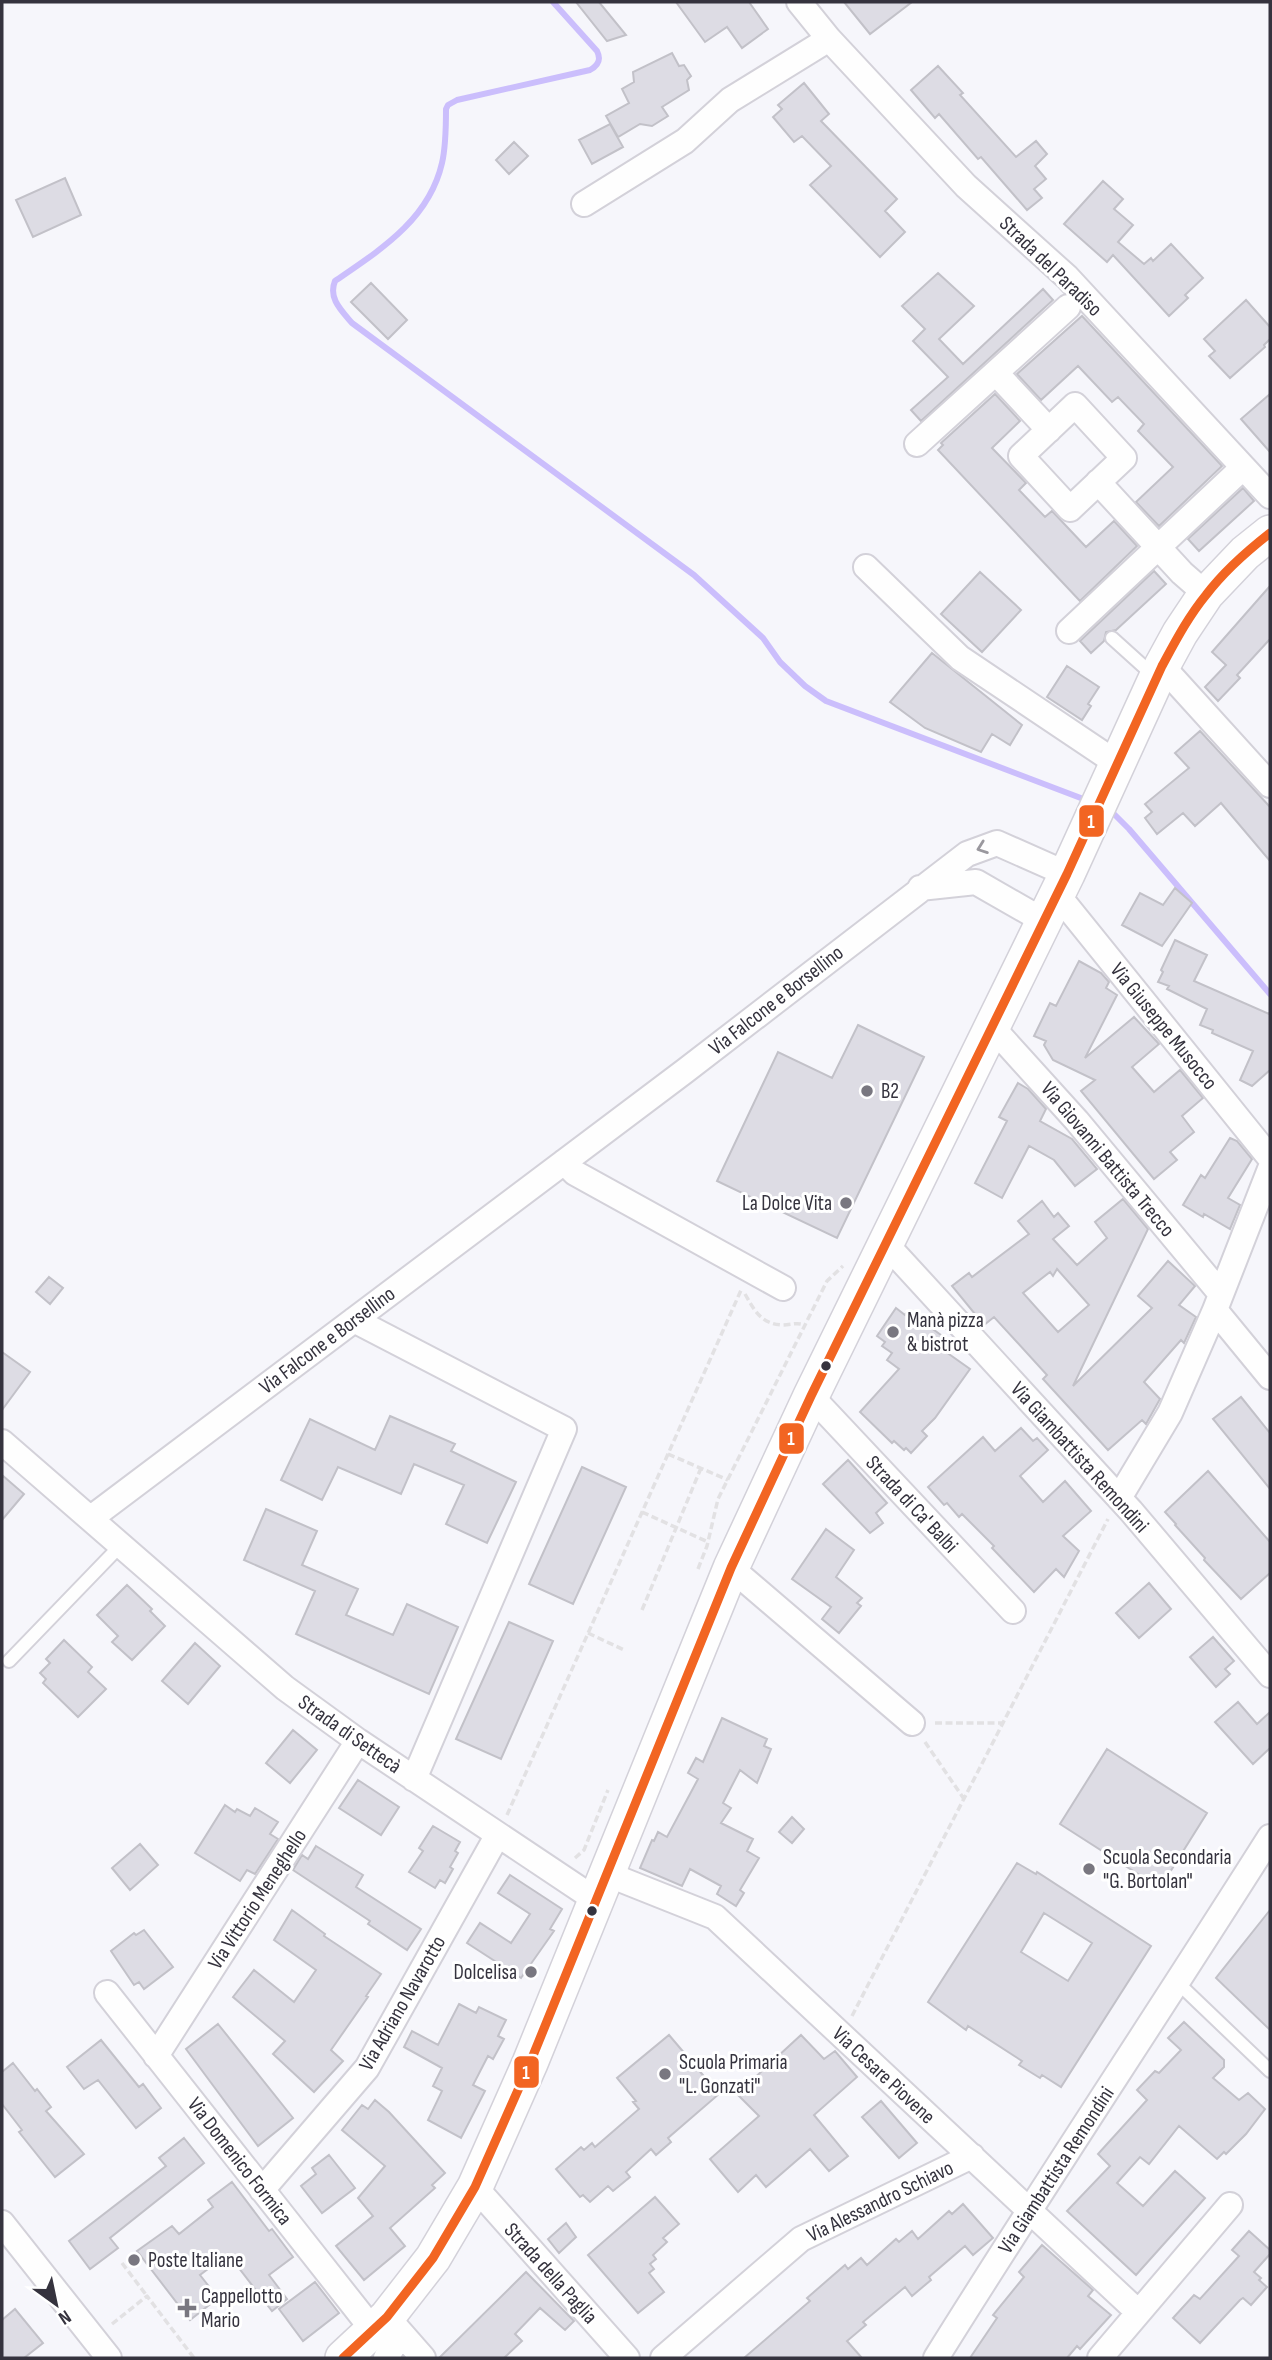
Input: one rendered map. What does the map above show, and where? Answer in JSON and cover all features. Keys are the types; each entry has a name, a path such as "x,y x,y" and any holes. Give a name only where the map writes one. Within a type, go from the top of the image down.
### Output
{"main road":[{"path":"343,2358 387,2334 475,2187 530,2063 731,1568 811,1396 1056,896 1159,672 1180,633 1206,594 1245,553 1270,533"}],"street":[{"name":"Strada del Paradiso","path":"799,2 829,39 965,186 1067,277 1270,496"},
{"path":"584,204 685,141 730,100 829,39"},
{"path":"917,444 1068,307"},
{"path":"996,373 1049,430"},
{"path":"1075,405 1124,458 1070,509 1021,456 1049,430 1075,405"},
{"path":"1069,631 1235,475"},
{"path":"1098,482 1206,594"},
{"path":"866,567 960,657 1118,764"},
{"path":"1159,672 1270,785"},
{"name":"Via Falcone e Borsellino","path":"91,1518 685,1071 967,854 997,843 1056,896"},
{"path":"920,888 976,882 1056,896"},
{"name":"Via Giuseppe Musocco","path":"1056,896 1270,1158"},
{"name":"Via Giovanni Battista Trecco","path":"992,1027 1077,1121 1218,1302 1270,1377"},
{"path":"564,1162 575,1172 745,1280 783,1288"},
{"path":"1125,1505 1170,1413 1218,1302 1270,1169"},
{"name":"Via Giambattista Remondini","path":"886,1244 1125,1505 1270,1675"},
{"path":"354,1320 564,1429 414,1779"},
{"name":"Strada di Ca' Balbi","path":"811,1396 1013,1611"},
{"name":"Strada di Settecà","path":"2,1442 285,1688 497,1836 601,1887"},
{"path":"731,1568 912,1723"},
{"name":"Via Vittorio Meneghello","path":"156,2056 358,1741"},
{"name":"Via Adriano Navarotto","path":"262,2190 367,2068 497,1836"},
{"name":"Via Giambattista Remondini","path":"936,2358 1028,2210 1178,1983 1270,1837"},
{"name":"Via Cesare Piovene","path":"601,1887 715,1917 1138,2312"},
{"name":"Via Domenico Formica","path":"107,1993 262,2190 387,2334 423,2358"},
{"name":"Via Alessandro Schiavo","path":"663,2358 801,2239 972,2156"},
{"name":"Strada della Paglia","path":"475,2187 627,2358"},
{"path":"1100,2358 1230,2206"},
{"path":"2,2223 109,2358"}],"lane":[{"path":"1112,638 1159,672"},
{"path":"9,1661 121,1545"},
{"path":"1178,1983 1270,2071"}],"path":[{"path":"745,1280 753,1310 765,1320 780,1325 796,1322 805,1325"},
{"path":"497,1836 745,1280"},
{"path":"668,1454 727,1480"},
{"path":"642,1610 701,1468"},
{"path":"842,2036 1108,1519 1125,1505"},
{"path":"642,1512 708,1542"},
{"path":"588,1633 624,1650"},
{"path":"912,1723 1003,1723"},
{"path":"912,1723 964,1799"},
{"path":"122,2263 194,2358"},
{"path":"94,2339 147,2296"}],"building":[{"path":"576,2 599,2 626,35 607,41"},
{"path":"676,2 749,2 768,29 742,48 727,27 705,42"},
{"path":"844,2 912,2 870,34"},
{"path":"672,53 679,66 684,65 691,76 687,80 689,90 662,107 668,116 652,126 640,124 618,137 606,116 629,103 622,89 634,82 633,72"},
{"path":"938,66 963,93 960,95 1016,157 1036,141 1047,154 1035,166 1046,179 1034,189 1042,198 1027,210 981,157 978,159 939,114 935,118 911,90"},
{"path":"804,83 829,114 821,121 897,199 885,211 905,232 880,257 810,185 831,166 802,136 794,142 773,117 782,109 778,105"},
{"path":"610,124 623,147 592,164 579,140"},
{"path":"514,142 528,156 509,174 496,160"},
{"path":"65,178 81,215 33,237 16,200"},
{"path":"1103,181 1123,199 1114,209 1133,225 1118,242 1144,264 1151,258 1153,261 1171,244 1203,278 1185,295 1188,298 1169,316 1113,255 1107,262 1064,224"},
{"path":"938,273 974,306 939,339 963,364 1043,289 1053,300 921,421 911,410 948,377 913,341 925,329 902,306"},
{"path":"371,283 407,320 388,339 351,302"},
{"path":"1246,300 1270,327 1270,339 1265,347 1230,378 1209,356 1215,351 1204,339"},
{"path":"1082,316 1222,466 1159,526 1136,502 1173,467 1138,431 1144,424 1118,397 1112,402 1078,366 1041,400 1017,374"},
{"path":"995,394 1020,421 992,448 1026,483 1019,490 1045,517 1052,511 1086,547 1114,521 1137,546 1080,601 938,450 943,445 941,443"},
{"path":"1270,394 1270,452 1241,419"},
{"path":"1243,488 1254,501 1199,551 1188,539"},
{"path":"1154,571 1166,584 1116,630 1106,632 1104,641 1091,653 1080,641"},
{"path":"980,572 1021,610 982,652 941,614"},
{"path":"1270,586 1270,639 1237,675 1240,678 1218,701 1205,687 1226,665 1212,652"},
{"path":"932,653 1022,725 1010,745 992,734 981,752 925,728 890,702"},
{"path":"1067,666 1099,687 1082,720 1047,697"},
{"path":"1200,731 1270,807 1270,861 1221,803 1195,826 1183,813 1157,834 1145,818 1152,812 1145,804 1189,768 1175,753"},
{"path":"1175,888 1192,903 1162,946 1122,925 1140,893 1163,905"},
{"path":"1175,940 1207,955 1194,981 1269,1014 1270,1012 1270,1070 1252,1086 1240,1080 1253,1051 1200,1025 1207,1009 1158,982"},
{"path":"1079,961 1101,973 1109,982 1106,988 1117,995 1085,1058 1134,1017 1159,1044 1132,1067 1154,1092 1180,1070 1203,1098 1182,1116 1194,1132 1170,1152 1177,1160 1154,1179 1081,1091 1095,1080 1053,1060 1044,1045 1046,1041 1034,1036 1050,1003 1056,1006"},
{"path":"858,1025 924,1057 837,1238 717,1181 778,1052 832,1078"},
{"path":"1018,1083 1028,1089 1046,1109 1040,1121 1072,1139 1097,1169 1075,1186 1054,1160 1029,1146 1002,1198 975,1183 1007,1121 999,1117"},
{"path":"1230,1138 1237,1141 1252,1159 1228,1198 1240,1205 1230,1229 1183,1205 1201,1175 1205,1178"},
{"path":"1123,1199 1148,1229 1073,1386 1152,1308 1138,1296 1168,1261 1195,1286 1179,1305 1196,1317 1184,1343 1181,1340 1144,1382 1160,1399 1146,1424 1142,1420 1108,1450 1043,1379 1047,1375 994,1317 984,1325 952,1286 969,1273 972,1277 1029,1234 1018,1221 1042,1201 1054,1217 1058,1213 1069,1226 1053,1239 1077,1265 1107,1238 1095,1222","holes":["1057,1269 1089,1305 1058,1332 1023,1293 1050,1272 1053,1276"]},
{"path":"49,1277 63,1288 50,1304 36,1292"},
{"path":"896,1308 905,1315 908,1311 945,1338 939,1347 970,1369 935,1418 922,1431 927,1436 911,1453 894,1441 892,1443 860,1412 899,1369 887,1360 892,1353 882,1346 885,1342 877,1336"},
{"path":"2,1352 30,1372 2,1410"},
{"path":"1241,1397 1270,1433 1270,1489 1213,1419"},
{"path":"390,1416 455,1444 451,1451 516,1482 487,1543 446,1524 464,1485 414,1464 401,1494 338,1467 322,1500 281,1480 310,1419 375,1450"},
{"path":"1021,1428 1033,1441 1037,1438 1048,1450 1020,1476 1043,1502 1065,1481 1091,1511 1063,1536 1079,1551 1064,1577 1056,1569 1034,1592 962,1514 959,1517 928,1487 983,1437 995,1451"},
{"path":"848,1460 887,1503 876,1513 883,1523 870,1533 823,1484"},
{"path":"582,1467 626,1487 573,1604 529,1584"},
{"path":"1208,1471 1270,1542 1270,1573 1241,1599 1204,1560 1165,1512"},
{"path":"2,1475 24,1494 2,1520"},
{"path":"266,1509 317,1531 302,1565 358,1589 346,1615 393,1635 407,1604 458,1627 429,1694 296,1634 315,1591 244,1560"},
{"path":"826,1529 854,1550 836,1577 862,1598 857,1603 861,1606 839,1633 822,1619 831,1607 792,1579"},
{"path":"1149,1583 1171,1609 1139,1638 1116,1613"},
{"path":"127,1585 165,1626 132,1660 112,1642 118,1636 97,1615"},
{"path":"509,1622 553,1641 501,1759 456,1739"},
{"path":"1213,1637 1234,1661 1225,1669 1230,1674 1216,1687 1190,1657"},
{"path":"64,1640 92,1667 88,1672 106,1689 78,1717 43,1683 46,1679 40,1673 50,1663 46,1659"},
{"path":"195,1643 220,1666 188,1704 162,1681"},
{"path":"1238,1702 1257,1724 1270,1712 1270,1748 1253,1764 1215,1722"},
{"path":"722,1718 767,1739 764,1746 771,1749 757,1783 740,1770 723,1803 731,1808 721,1823 753,1839 747,1851 759,1858 740,1890 744,1893 736,1906 717,1894 721,1886 690,1869 682,1886 640,1868 658,1832 667,1837 698,1779 688,1773 696,1758 703,1762"},
{"path":"293,1730 317,1750 290,1783 266,1763"},
{"path":"1107,1749 1207,1813 1160,1888 1060,1824"},
{"path":"358,1780 399,1807 381,1835 339,1808"},
{"path":"225,1805 235,1812 237,1809 250,1816 255,1808 278,1822 270,1834 278,1839 255,1874 247,1870 240,1881 195,1853"},
{"path":"792,1817 804,1829 792,1843 779,1832"},
{"path":"433,1826 460,1842 455,1851 458,1853 450,1867 453,1869 445,1883 440,1880 435,1888 409,1872 423,1851 419,1848"},
{"path":"140,1844 158,1865 130,1890 112,1868"},
{"path":"316,1846 363,1875 356,1887 421,1929 407,1950 368,1924 370,1921 293,1870 302,1855 308,1859"},
{"path":"1017,1863 1036,1874 1037,1872 1151,1946 1061,2087 1019,2065 1022,2061 968,2026 966,2030 928,2002","holes":["1044,1913 1092,1943 1068,1981 1021,1952"]},
{"path":"510,1875 562,1909 550,1929 554,1931 521,1978 467,1943 480,1923 511,1943 530,1914 498,1893"},
{"path":"292,1910 325,1934 324,1936 381,1974 331,2050 343,2061 314,2092 273,2054 285,2041 233,1997 254,1970 294,2002 316,1970 274,1940"},
{"path":"1270,1910 1270,2030 1216,1978"},
{"path":"144,1930 173,1967 144,1989 139,1982 134,1985 111,1951 134,1933 136,1935"},
{"path":"459,2004 476,2013 479,2007 506,2020 498,2036 504,2039 493,2059 488,2056 473,2085 485,2091 461,2138 428,2120 442,2091 433,2086 442,2068 404,2047 412,2031 438,2045"},
{"path":"1184,2022 1224,2060 1224,2067 1213,2078 1239,2100 1248,2093 1265,2109 1246,2134 1217,2159 1179,2126 1149,2164 1140,2157 1117,2183 1143,2206 1175,2171 1205,2198 1136,2275 1067,2211 1110,2166 1098,2154 1147,2100 1137,2090 1155,2071 1159,2073 1181,2050 1168,2038"},
{"path":"218,2024 293,2118 258,2146 186,2049"},
{"path":"669,2035 719,2094 668,2138 671,2142 656,2155 651,2149 626,2172 630,2177 613,2191 608,2186 590,2202 583,2195 580,2197 556,2169 581,2147 584,2150 592,2143 595,2147 639,2109 633,2102 636,2101 617,2078"},
{"path":"801,2035 824,2059 835,2051 857,2077 814,2115 848,2156 829,2171 810,2149 766,2187 756,2175 738,2192 710,2159 759,2116 737,2094"},
{"path":"101,2040 139,2087 143,2084 161,2108 136,2128 98,2080 84,2089 67,2067"},
{"path":"13,2063 51,2107 46,2111 84,2154 55,2177 19,2132 22,2130 2,2104 2,2072"},
{"path":"375,2100 445,2173 432,2185 435,2188 390,2228 405,2246 364,2280 336,2246 373,2216 358,2198 385,2166 342,2130 362,2105 368,2109"},
{"path":"881,2101 917,2143 899,2158 862,2117"},
{"path":"184,2138 204,2163 110,2238 118,2248 90,2269 69,2241 166,2166 159,2158"},
{"path":"329,2155 355,2188 322,2213 301,2186 316,2174 312,2168"},
{"path":"232,2182 269,2231 272,2229 293,2257 269,2275 287,2299 272,2311 228,2254 200,2275 218,2298 190,2320 137,2251 172,2226 179,2234 213,2207 208,2200"},
{"path":"655,2197 679,2224 663,2238 667,2242 653,2255 656,2259 650,2264 654,2269 649,2273 664,2292 638,2313 588,2255"},
{"path":"963,2204 993,2238 973,2255 965,2246 929,2277 931,2280 912,2296 905,2287 863,2322 866,2325 847,2341 862,2358 744,2358 810,2301 807,2298 845,2265 848,2269 861,2258 867,2265 896,2239 899,2242 912,2231 918,2239 949,2211 952,2214"},
{"path":"566,2223 576,2237 559,2253 548,2239"},
{"path":"1249,2231 1270,2250 1270,2254 1254,2272 1267,2287 1251,2305 1243,2298 1240,2300 1200,2343 1173,2318 1194,2295 1200,2299 1239,2256 1232,2250"},
{"path":"1042,2245 1093,2290 1088,2296 1111,2315 1080,2349 1077,2346 1067,2358 970,2358 997,2318 993,2315 1024,2277 1019,2272"},
{"path":"526,2272 574,2321 565,2330 540,2308 515,2334 522,2341 504,2358 439,2358"},
{"path":"315,2282 339,2313 303,2341 279,2309"},
{"path":"15,2309 43,2343 24,2358 2,2358 2,2320"}],"waterway":[{"path":"553,2 597,51 597,64 590,70 457,100 448,105 442,163 436,183 426,201 400,232 369,258 335,281 333,293 340,308 352,323 694,575 763,638 780,662 805,686 826,701 1086,800"},
{"path":"1109,809 1270,994"}],"transit line":[{"name":"1","path":"343,2358 387,2317 433,2258 475,2187 530,2063 731,1568 811,1396 1067,874 1162,666 1199,603 1236,562 1270,533"}],"place":[{"name":"B2","path":"867,1091"},
{"name":"La Dolce Vita","path":"846,1203"},
{"name":"Manà pizza & bistrot","path":"893,1332"},
{"name":"Scuola Secondaria \"G. Bortolan\"","path":"1089,1869"},
{"name":"Dolcelisa","path":"531,1972"},
{"name":"Scuola Primaria \"L. Gonzati\"","path":"665,2074"},
{"name":"Poste Italiane","path":"134,2260"},
{"name":"Cappellotto Mario","path":"187,2308"}]}
